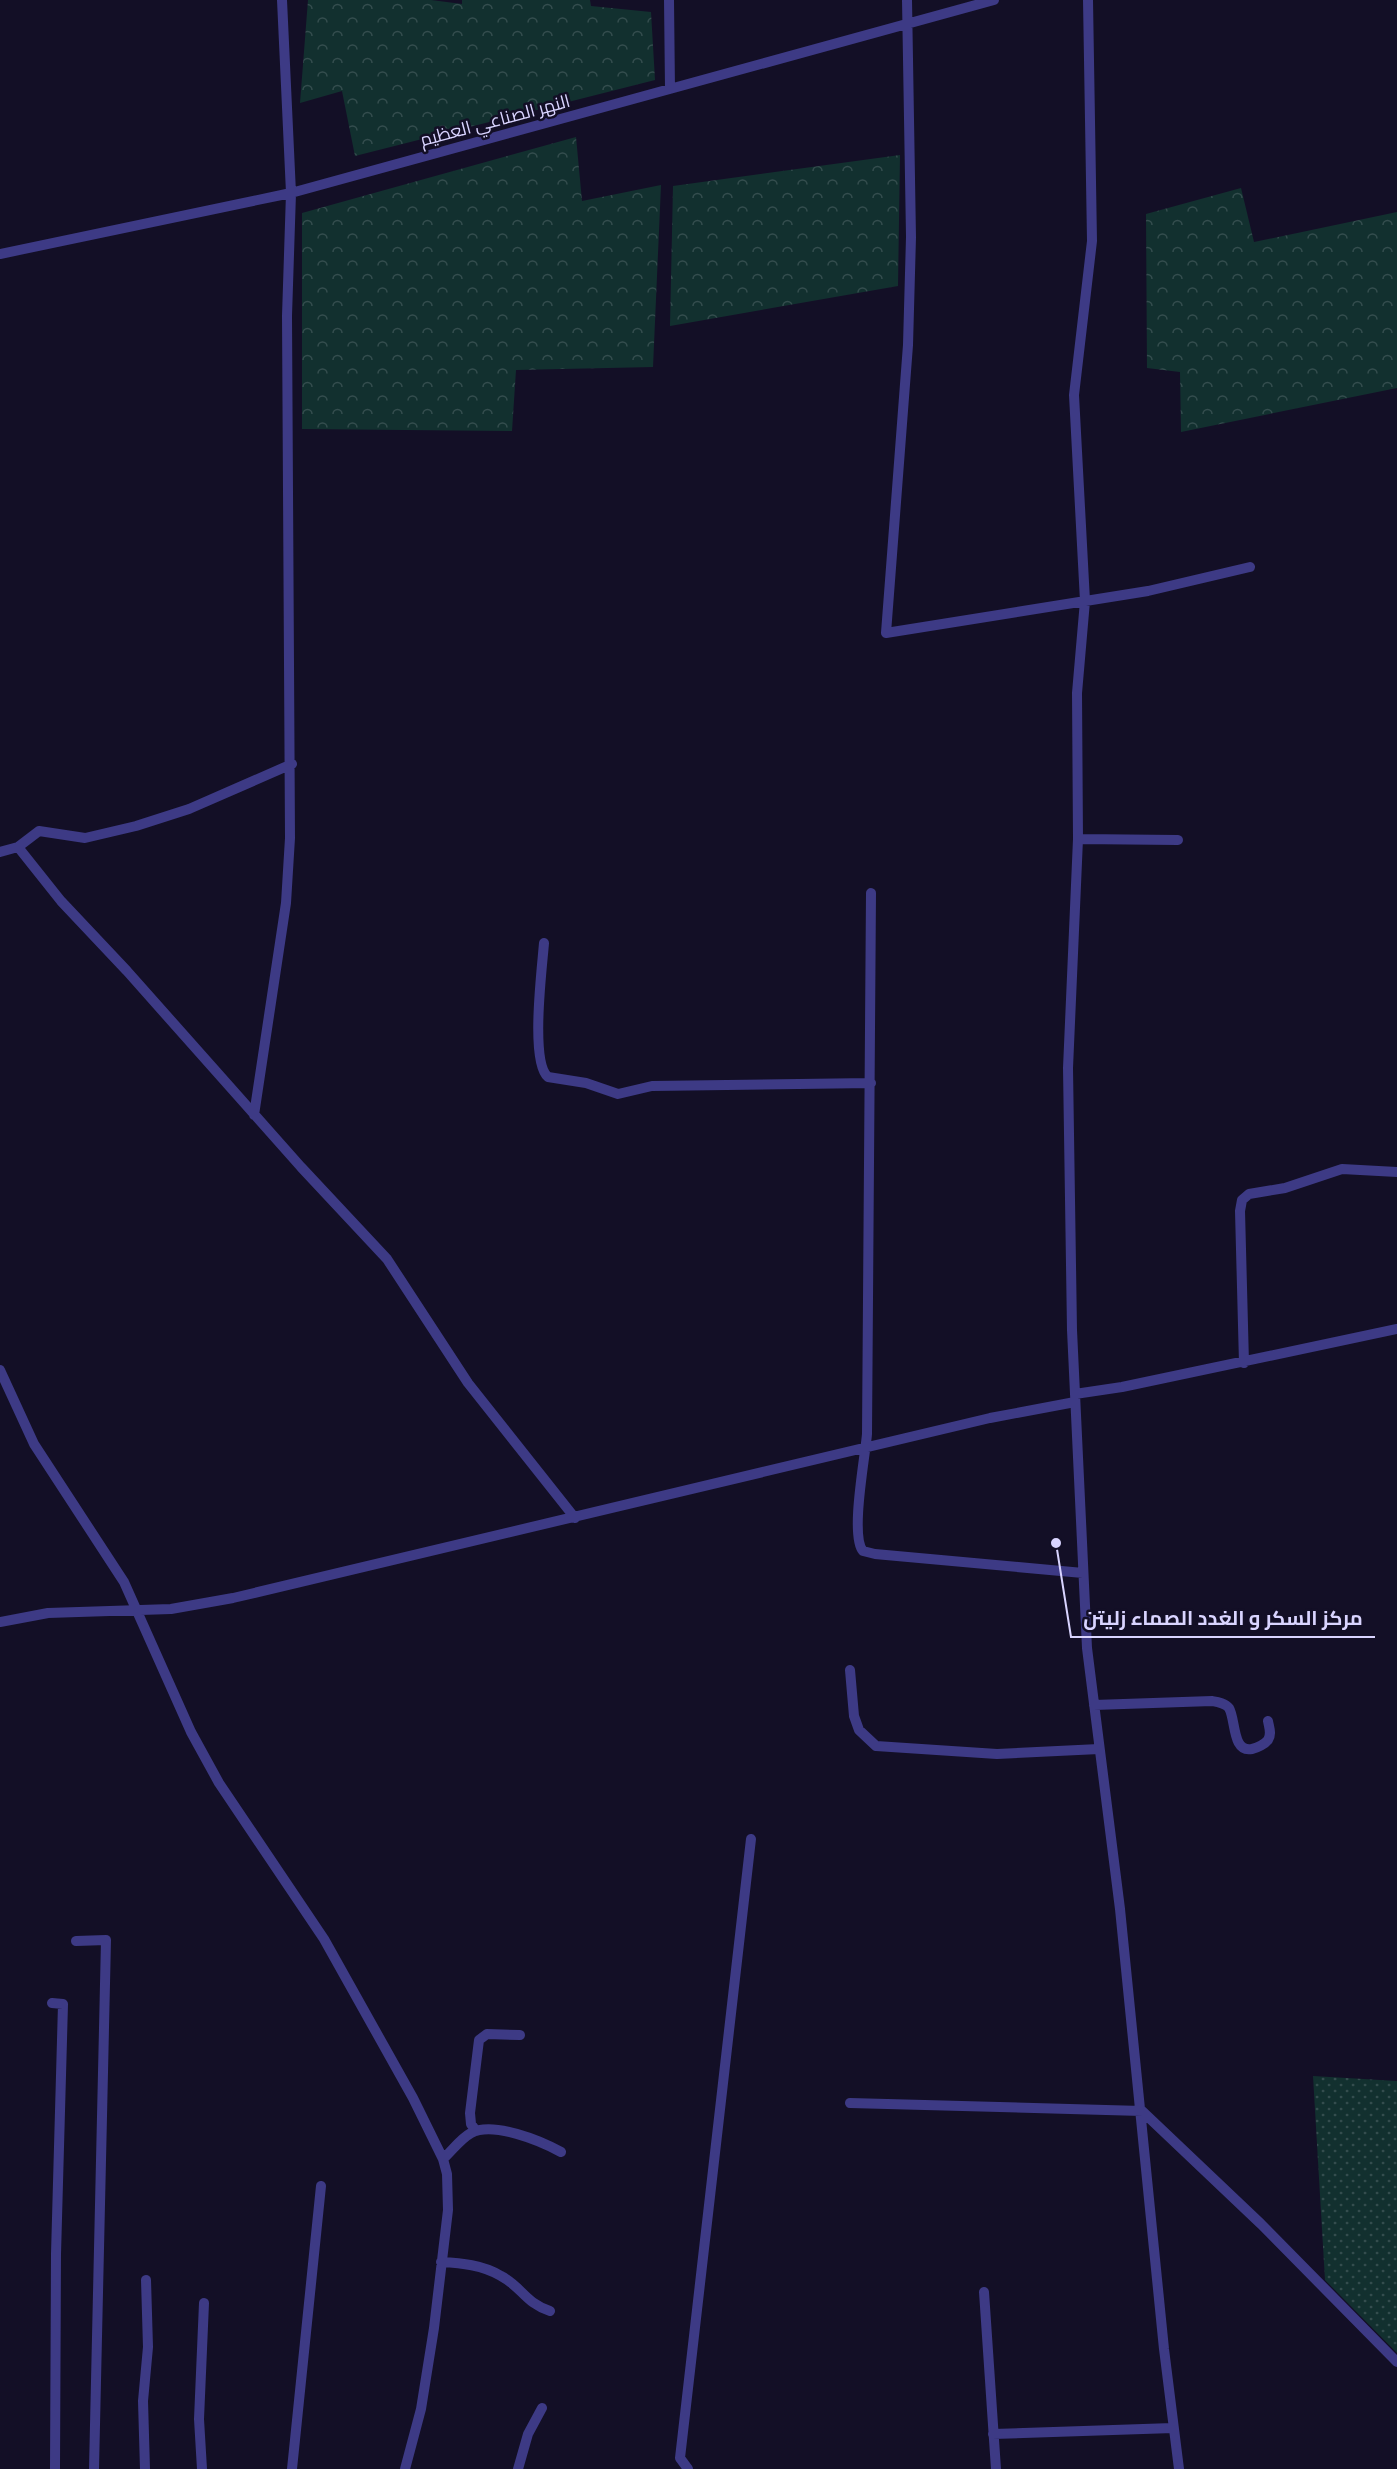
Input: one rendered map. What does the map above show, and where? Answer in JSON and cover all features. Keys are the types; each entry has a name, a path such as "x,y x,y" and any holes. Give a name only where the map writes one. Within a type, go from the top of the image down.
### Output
{"street":[{"path":"254,1115 286,903 292,764 287,316 291,193 282,0"},
{"path":"669,0 670,89"},
{"path":"907,0 911,121 911,237 907,357 886,633 1148,591 1251,567"},
{"name":"النهر الصناعي العظيم","path":"0,255 291,193 994,0"},
{"path":"1088,0 1092,241 1074,395 1084,601 1077,693 1078,839 1068,1068 1075,1398 1087,1648 1120,1909 1179,2469"},
{"path":"0,852 18,847 39,831 85,837 136,826 189,809 292,764"},
{"path":"1078,839 1178,840"},
{"path":"18,847 61,901 387,1258 474,1391 575,1518"},
{"path":"871,893 866,1449 856,1532 858,1545 863,1551 1083,1573"},
{"path":"544,943 538,1039 540,1068 548,1077 586,1083 618,1094 652,1086 871,1083"},
{"path":"1244,1362 1240,1211 1242,1200 1249,1194 1285,1188 1342,1169 1397,1172"},
{"path":"0,1622 48,1613 138,1611 233,1598 1075,1398 1397,1329"},
{"path":"0,1370 34,1444 124,1582 172,1694 207,1763 324,1939 413,2098 443,2159 447,2174 448,2210 421,2409 405,2469"},
{"path":"850,1670 854,1716 859,1730 876,1746 997,1754 1099,1749"},
{"path":"1094,1705 1212,1701 1222,1703 1228,1708 1240,1745 1246,1749 1254,1749 1268,1741 1270,1735 1268,1721"},
{"path":"688,2469 681,2461 680,2452 751,1839"},
{"path":"76,1941 106,1940 103,2174 94,2469"},
{"path":"52,2003 63,2004 56,2254 55,2469"},
{"path":"476,2131 471,2124 470,2114 478,2040 487,2034 520,2035"},
{"path":"850,2103 1142,2110 1268,2231 1397,2361"},
{"path":"443,2159 462,2140 476,2131 511,2132 547,2144 561,2152"},
{"path":"292,2469 321,2186"},
{"path":"441,2262 467,2263 501,2275 534,2306 550,2311"},
{"path":"145,2469 143,2401 148,2347 146,2280"},
{"path":"984,2292 996,2469"},
{"path":"202,2469 199,2419 204,2303"},
{"path":"518,2469 528,2434 542,2408"},
{"path":"993,2434 1173,2428"}],"green space":[{"path":"308,0 431,0 462,4 462,0 590,0 591,6 651,12 655,80 355,156 342,91 300,103"},
{"path":"576,137 582,201 661,185 653,367 516,370 512,431 302,429 302,213"},
{"path":"900,155 898,286 670,326 673,186"},
{"path":"1241,188 1254,242 1397,212 1397,388 1181,432 1180,372 1147,368 1146,214"},
{"path":"1313,2076 1397,2081 1397,2353 1325,2280"}],"place":[{"name":"مركز السكر و الغدد الصماء زليتن","path":"1056,1543"}]}
